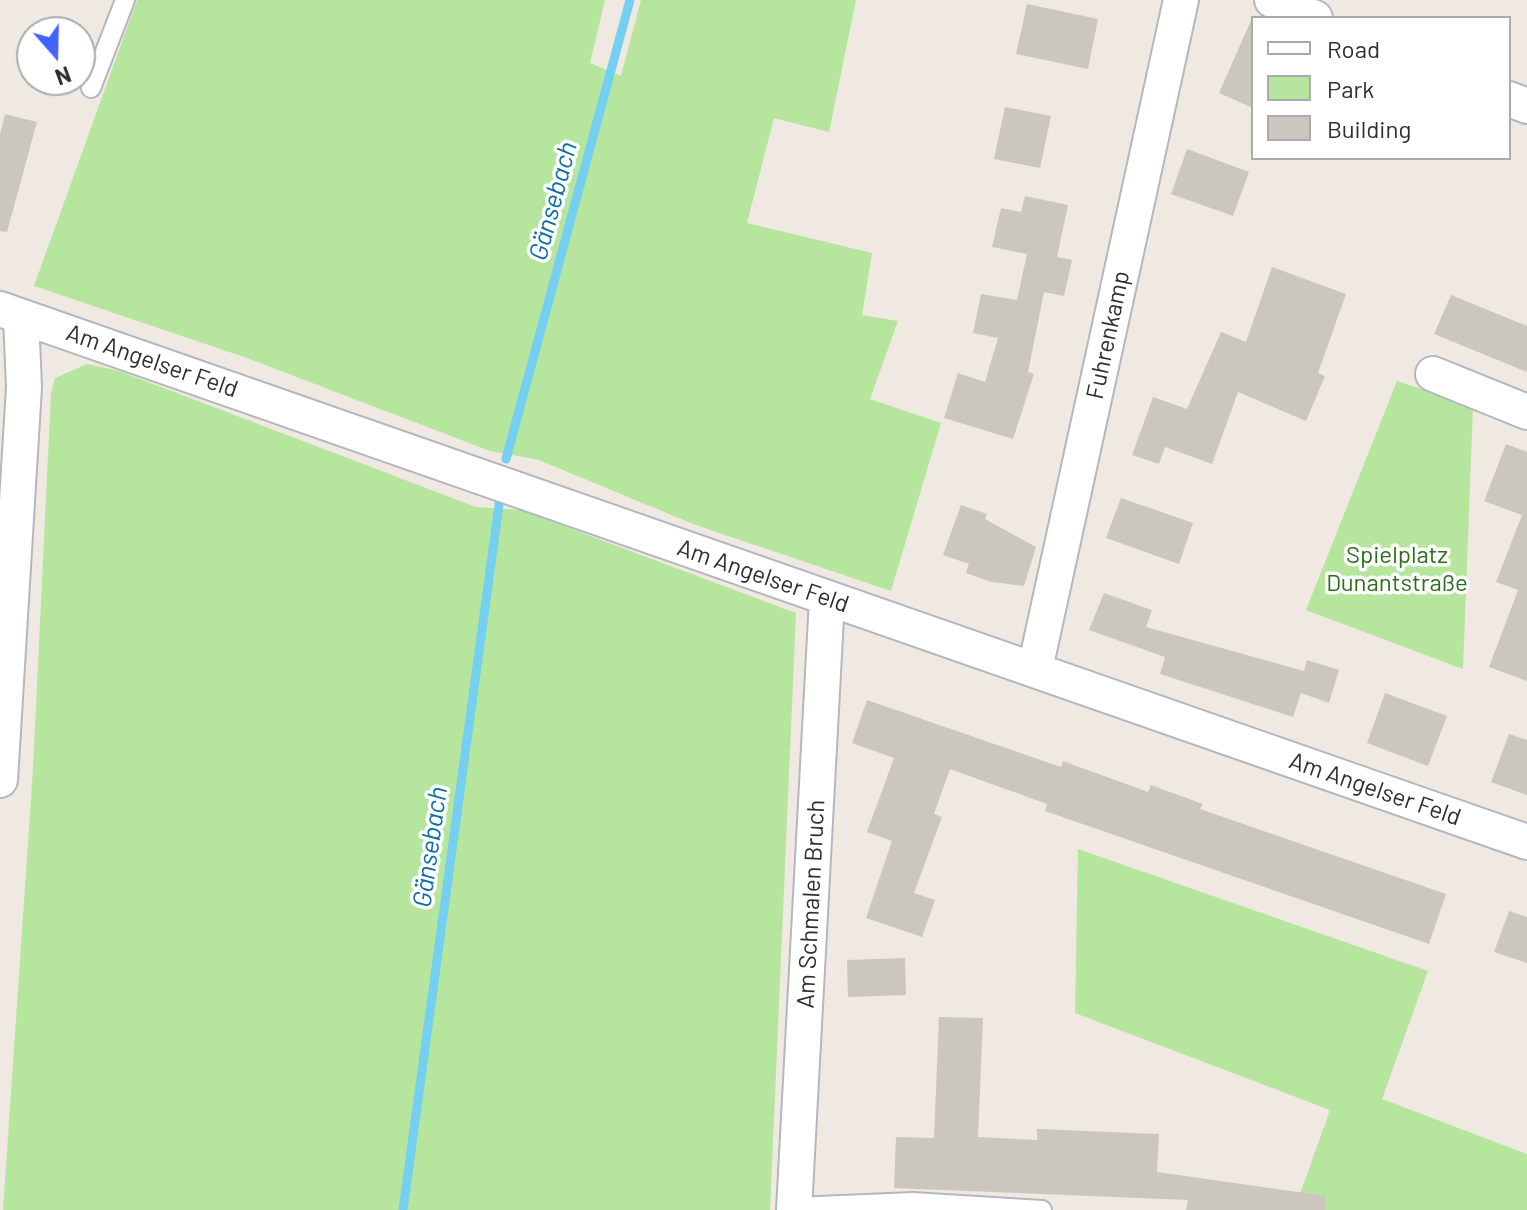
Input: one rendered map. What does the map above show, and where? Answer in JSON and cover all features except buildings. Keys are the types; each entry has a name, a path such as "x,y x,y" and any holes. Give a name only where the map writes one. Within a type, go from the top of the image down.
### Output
{"street":[{"name":"Fuhrenkamp","path":"1035,669 1181,0"},
{"path":"1272,0 1310,16"},
{"name":"Am Angelser Feld","path":"11,313 1527,842"},
{"path":"0,780 24,387 11,313"},
{"path":"1433,374 1527,412"},
{"name":"Am Schmalen Bruch","path":"794,1209 827,599"}],"lane":[{"path":"96,75 125,0"},
{"path":"794,1209 913,1202 1042,1210"}],"green space":[{"path":"137,0 605,0 590,63 621,76 641,0 856,0 829,132 774,118 747,223 872,253 862,315 898,321 870,399 941,423 891,591 693,524 539,460 490,451 247,358 34,286"},
{"path":"87,364 119,371 476,507 521,510 796,613 770,1210 3,1210 33,769 51,393 55,378"},
{"name":"Spielplatz Dunantstraße","path":"1397,381 1473,406 1463,669 1306,610"},
{"path":"1078,849 1428,971 1382,1099 1527,1154 1527,1210 1299,1210 1300,1194 1330,1110 1075,1013"}],"waterway":[{"name":"Gänsebach","path":"506,459 630,0"},
{"name":"Gänsebach","path":"403,1210 501,490"}]}
